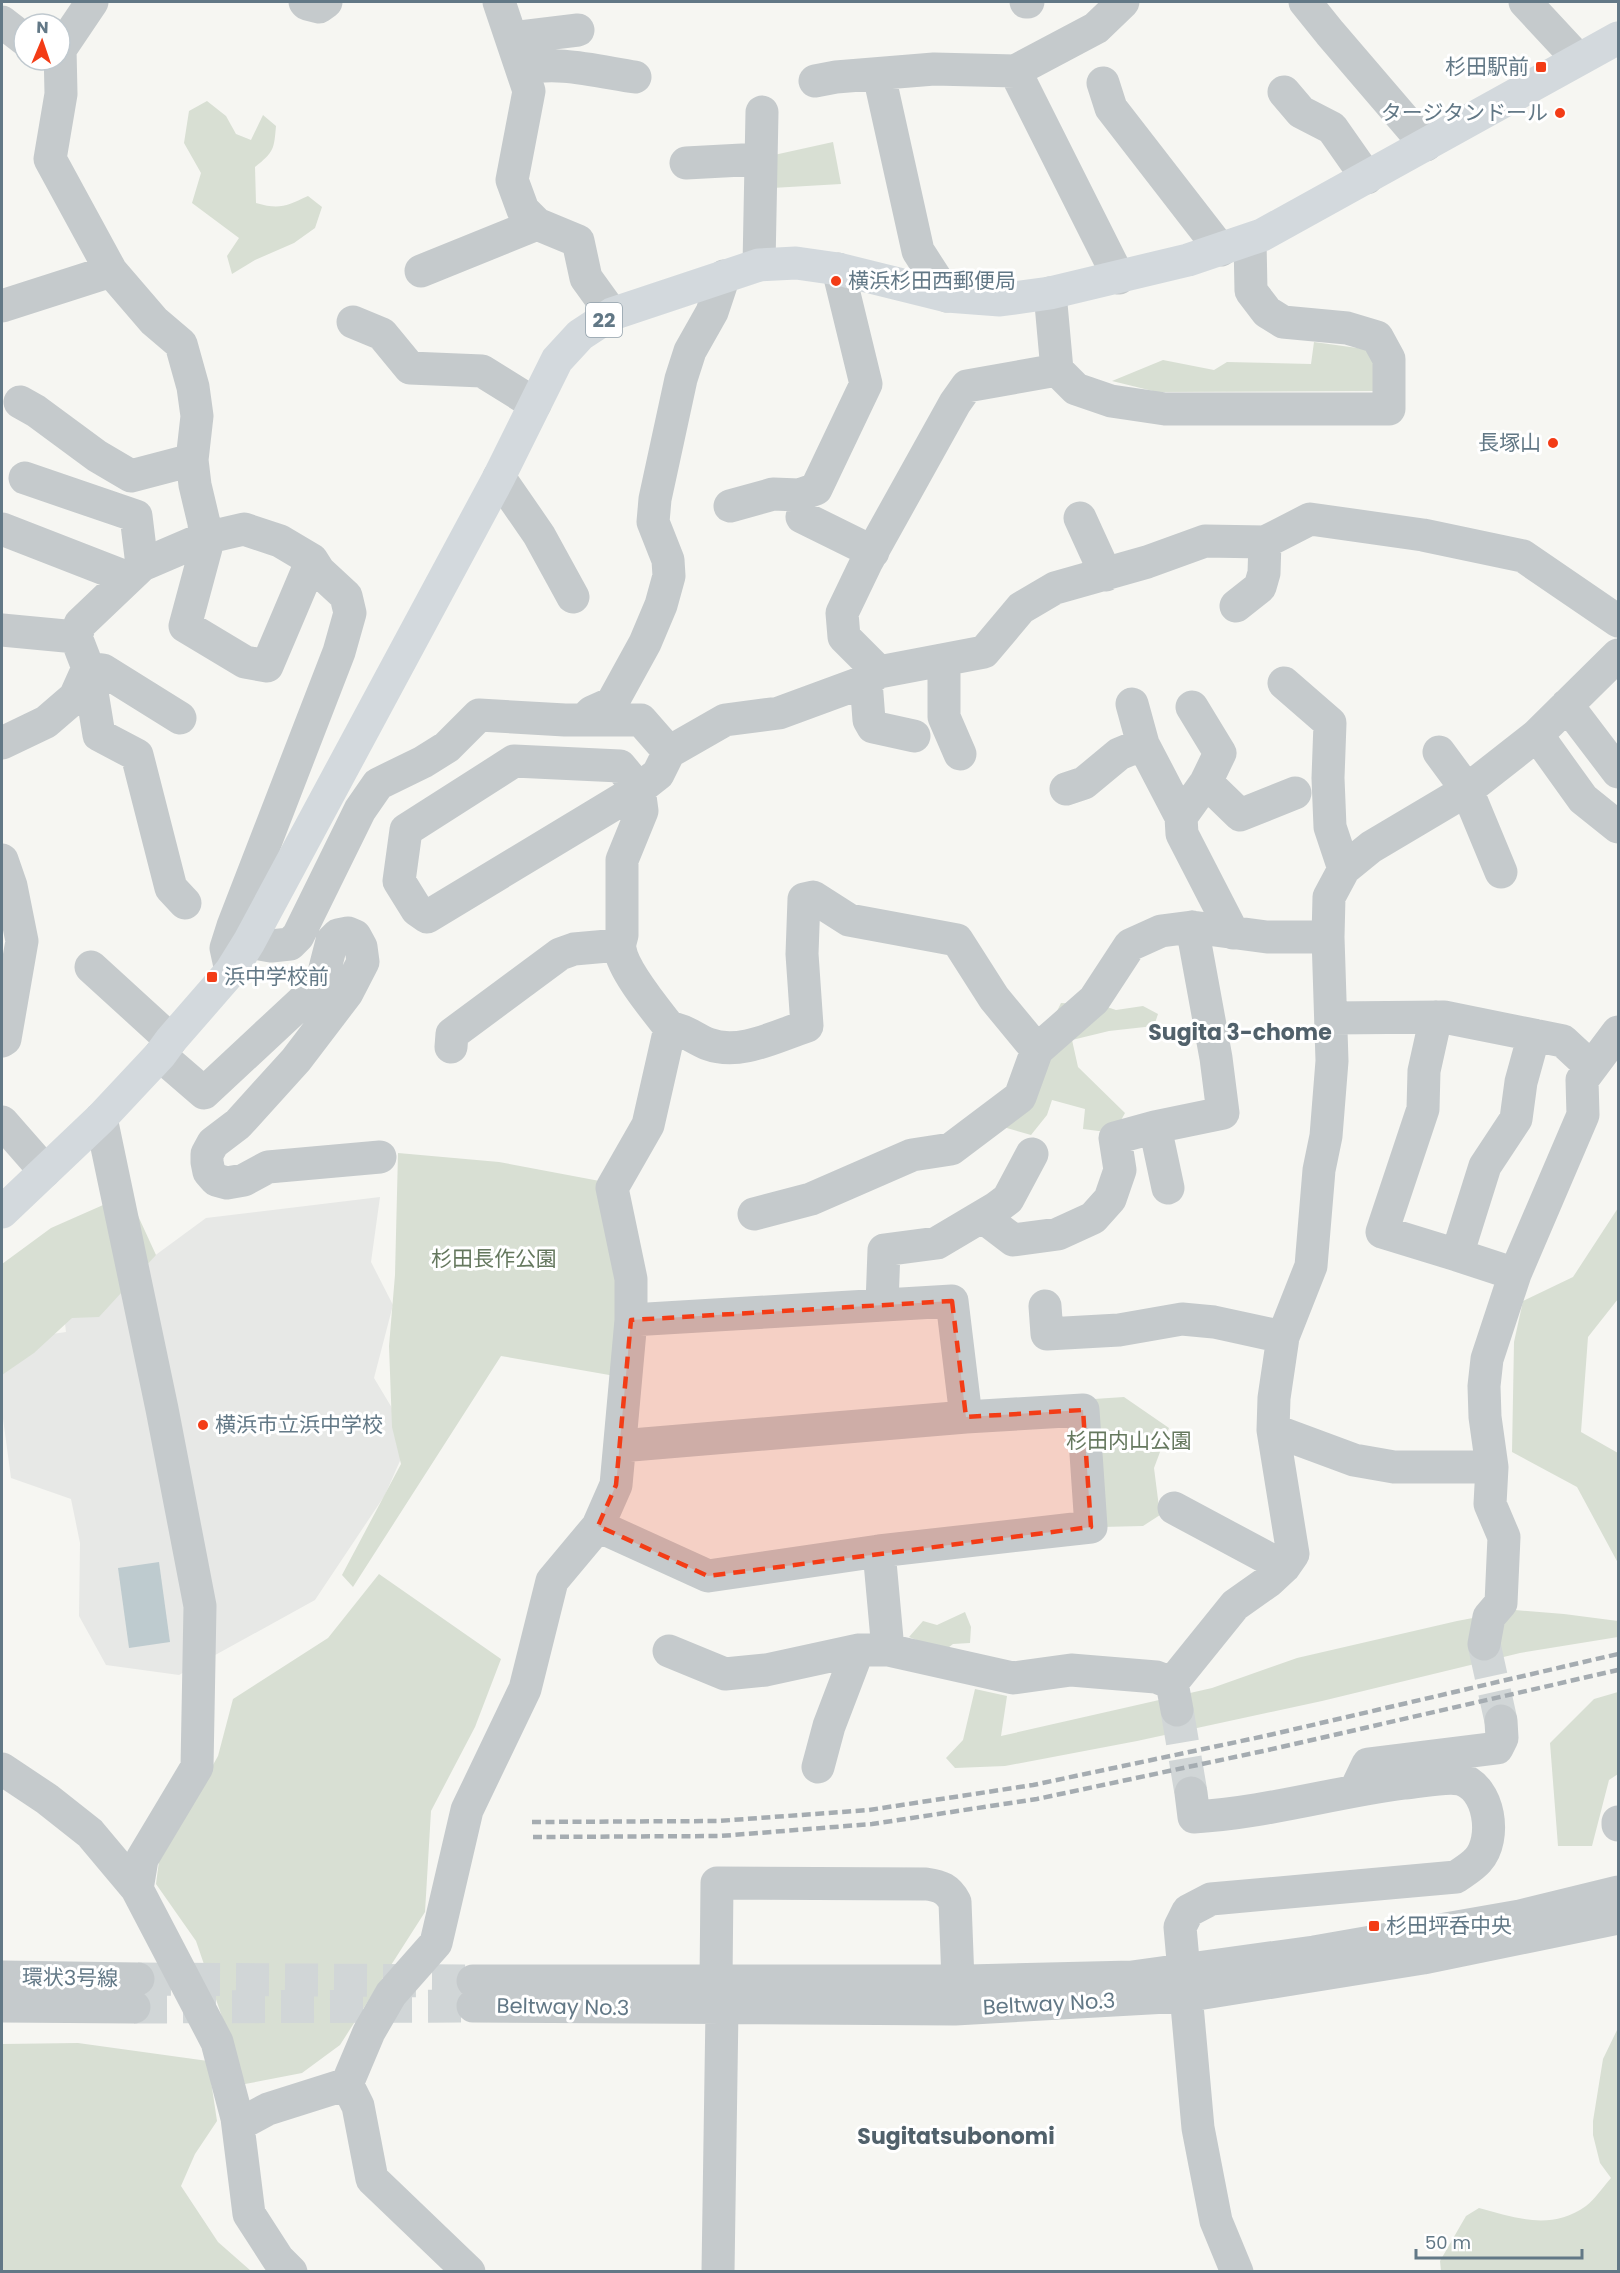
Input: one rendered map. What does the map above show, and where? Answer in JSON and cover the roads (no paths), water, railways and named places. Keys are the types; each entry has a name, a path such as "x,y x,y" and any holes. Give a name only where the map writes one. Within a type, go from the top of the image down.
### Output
{"main road":[{"name":"22","path":"5,1203 45,1171 101,1118 231,971 249,942 499,477 557,360 580,335 612,314 759,265 796,263 838,268 947,296 1000,300 1050,293 1119,278 1236,245 1367,178 1618,38"}],"street":[{"path":"72,31 92,2"},
{"path":"305,2 319,7 326,2"},
{"path":"499,2 529,91 512,180 523,210 537,224 578,241 586,278 612,314"},
{"path":"828,72 879,75 934,69 1015,71 1096,28 1123,2"},
{"path":"1305,2 1426,145"},
{"path":"1525,2 1578,59"},
{"path":"512,38 578,30"},
{"path":"522,71 531,67 551,65 635,77"},
{"path":"1015,71 1119,278"},
{"path":"61,72 61,94 50,159 111,271 154,321 181,344 193,387 197,416 192,460 204,523 206,548 185,626 245,662 267,666 312,560"},
{"path":"879,75 918,251 947,296"},
{"path":"1050,293 1057,370 1076,389 1111,401 1166,409 1389,409 1389,359 1377,337 1347,328 1283,322 1267,312 1251,291 1236,245 1111,108 1103,82"},
{"path":"1284,92 1301,112 1332,128 1367,178"},
{"path":"759,265 762,112"},
{"path":"686,163 761,159"},
{"path":"421,271 537,224"},
{"path":"730,506 773,494 799,495 816,489 866,384 838,268"},
{"path":"2,306 111,271"},
{"path":"585,720 592,712 612,703 645,643 661,605 669,576 668,560 653,522 655,499 681,379 690,351 712,312 724,276"},
{"path":"353,322 382,334 410,368 482,371 535,404"},
{"path":"914,736 873,727 869,720 872,676 844,637 842,613 955,403 967,386 1057,370"},
{"path":"36,402 97,456 131,476 192,460"},
{"path":"499,477 539,535 573,597"},
{"path":"25,478 136,516 135,571"},
{"path":"802,518 873,552"},
{"path":"1080,518 1106,575"},
{"path":"1037,1050 994,998 957,940 849,920 813,897 804,899 802,954 807,1026 737,1049 709,1044 678,1029 670,1028 638,986 620,952 622,860 642,811 639,789 620,766 514,761 406,830 399,881 417,910 427,917 639,789 658,774 669,752 725,720 780,713 872,676 984,652 1021,608 1055,588 1106,575 1205,541 1265,542 1310,519 1423,536 1523,556 1618,621"},
{"path":"2,529 135,571"},
{"path":"185,903 171,888 137,755 99,735 88,668 76,636 80,624 135,571 205,538 244,529 280,541 312,560 319,571 346,596 350,613 324,692 232,926 226,948 231,971"},
{"path":"1236,606 1260,587 1264,573 1265,542"},
{"path":"2,630 76,636"},
{"path":"669,1651 725,1674 766,1670 873,1650 1013,1678 1071,1670 1156,1677 1174,1697 1235,1605 1269,1581 1284,1567 1293,1554 1273,1430 1274,1398 1283,1337 1311,1266 1319,1170 1326,1136 1332,1061 1329,897 1344,869 1371,847 1467,790 1537,735 1618,655"},
{"path":"944,661 944,717 960,754"},
{"path":"88,668 103,670 180,718"},
{"path":"2,743 46,722 75,697 88,668"},
{"path":"1284,684 1330,723 1328,778 1330,827 1344,869"},
{"path":"1132,704 1143,744 1181,817 1182,834 1233,933"},
{"path":"1567,705 1618,772"},
{"path":"1181,817 1206,782 1220,753 1192,707"},
{"path":"249,942 271,946 290,944 298,936 360,810 378,784 423,762 447,747 479,716 641,720 669,752"},
{"path":"1537,735 1583,799 1618,827"},
{"path":"1066,789 1084,783 1119,754 1143,744"},
{"path":"447,747 468,790"},
{"path":"1439,752 1467,790 1501,872"},
{"path":"1206,782 1240,815 1295,793"},
{"path":"2,860 11,886 22,941 5,1039 2,1041"},
{"path":"754,1214 811,1199 912,1155 951,1149 1020,1097 1037,1050 1094,1000 1130,945 1161,931 1192,927 1267,938 1328,937"},
{"path":"996,1208 992,1224 1013,1240 1058,1234 1093,1218 1110,1199 1120,1170 1115,1138 1223,1113 1216,1058 1192,927"},
{"path":"92,967 204,1093 321,984 332,941 338,935 348,933 355,936 361,947 363,962 347,993 296,1060 238,1124 213,1143 207,1154 207,1162 216,1180 227,1183 244,1179 268,1167 380,1157"},
{"path":"451,1047 452,1034 560,954 574,949 619,945"},
{"path":"1331,1018 1436,1017 1534,1035 1563,1041 1591,1067"},
{"path":"1436,1017 1424,1071 1423,1109 1382,1232 1515,1274"},
{"path":"469,2271 372,2179 358,2106 347,2084 369,2032 391,1994 436,1943 467,1810 525,1689 552,1581 598,1526 616,1485 631,1320 632,1279 612,1188 648,1125 670,1028"},
{"path":"1484,1644 1489,1617 1501,1603 1504,1537 1490,1504 1492,1467 1485,1417 1484,1386 1487,1359 1515,1274 1583,1115 1582,1080 1618,1032"},
{"path":"1457,1255 1485,1167 1516,1119 1521,1082 1534,1035"},
{"path":"101,1118 162,1409 200,1606 197,1767 142,1859 137,1889"},
{"path":"2,1122 45,1171"},
{"path":"1155,1127 1168,1188"},
{"path":"882,1304 884,1250 937,1243 996,1208 1008,1199 1032,1154"},
{"path":"631,1320 952,1301 966,1417"},
{"path":"1045,1306 1047,1334 1119,1330 1182,1319 1214,1322 1283,1337"},
{"path":"598,1526 708,1576 879,1551 1091,1527 1083,1410 966,1417 620,1446"},
{"path":"1273,1430 1354,1460 1394,1467 1492,1467"},
{"path":"1173,1508 1284,1567"},
{"path":"818,1767 829,1726 873,1650 879,1551"},
{"path":"1356,1789 1368,1764 1497,1748 1502,1738 1501,1721"},
{"path":"2,1769 47,1798 90,1833 137,1889 217,2042 238,2125 249,2214 278,2259 291,2271"},
{"path":"1191,1793 1194,1817 1220,1816 1356,1789 1460,1779 1476,1791 1487,1810 1489,1836 1479,1860 1456,1877 1211,1899 1188,1911 1180,1927 1198,2128 1216,2221 1237,2271"},
{"path":"718,2271 717,1883 926,1884 939,1886 949,1892 955,1902 958,1981"},
{"name":"Beltway No.3","path":"719,1995 958,1981 1131,1977 1184,1983 1314,1952 1509,1918 1618,1893"},
{"name":"Beltway No.3","path":"473,1993 719,1995 955,2009 1423,1958 1618,1918"},
{"name":"環状3号線","path":"2,1977 136,1993 2,2006"},
{"path":"238,2125 268,2109 347,2084"}],"tunnel":[{"path":"1484,1644 1501,1721"},
{"path":"1177,1710 1191,1793"},
{"path":"138,1979 473,1981"},
{"path":"134,2007 473,2006"}],"railway":[{"path":"532,1822 718,1821 869,1810 1033,1785 1265,1736 1618,1654"},
{"path":"533,1837 720,1836 872,1824 1037,1799 1268,1750 1618,1670"}],"place":[{"name":"杉田駅前","path":"1541,67"},
{"name":"タージタンドール","path":"1560,113"},
{"name":"横浜杉田西郵便局","path":"836,281"},
{"name":"長塚山","path":"1553,443"},
{"name":"浜中学校前","path":"212,977"},
{"name":"横浜市立浜中学校","path":"203,1425"},
{"name":"杉田坪呑中央","path":"1374,1926"}],"district":[{"name":"Sugita 3-chome","path":"1240,1032"},
{"name":"Sugitatsubonomi","path":"956,2136"}],"park label":[{"name":"杉田長作公園","path":"494,1259"},
{"name":"杉田内山公園","path":"1129,1441"}]}
